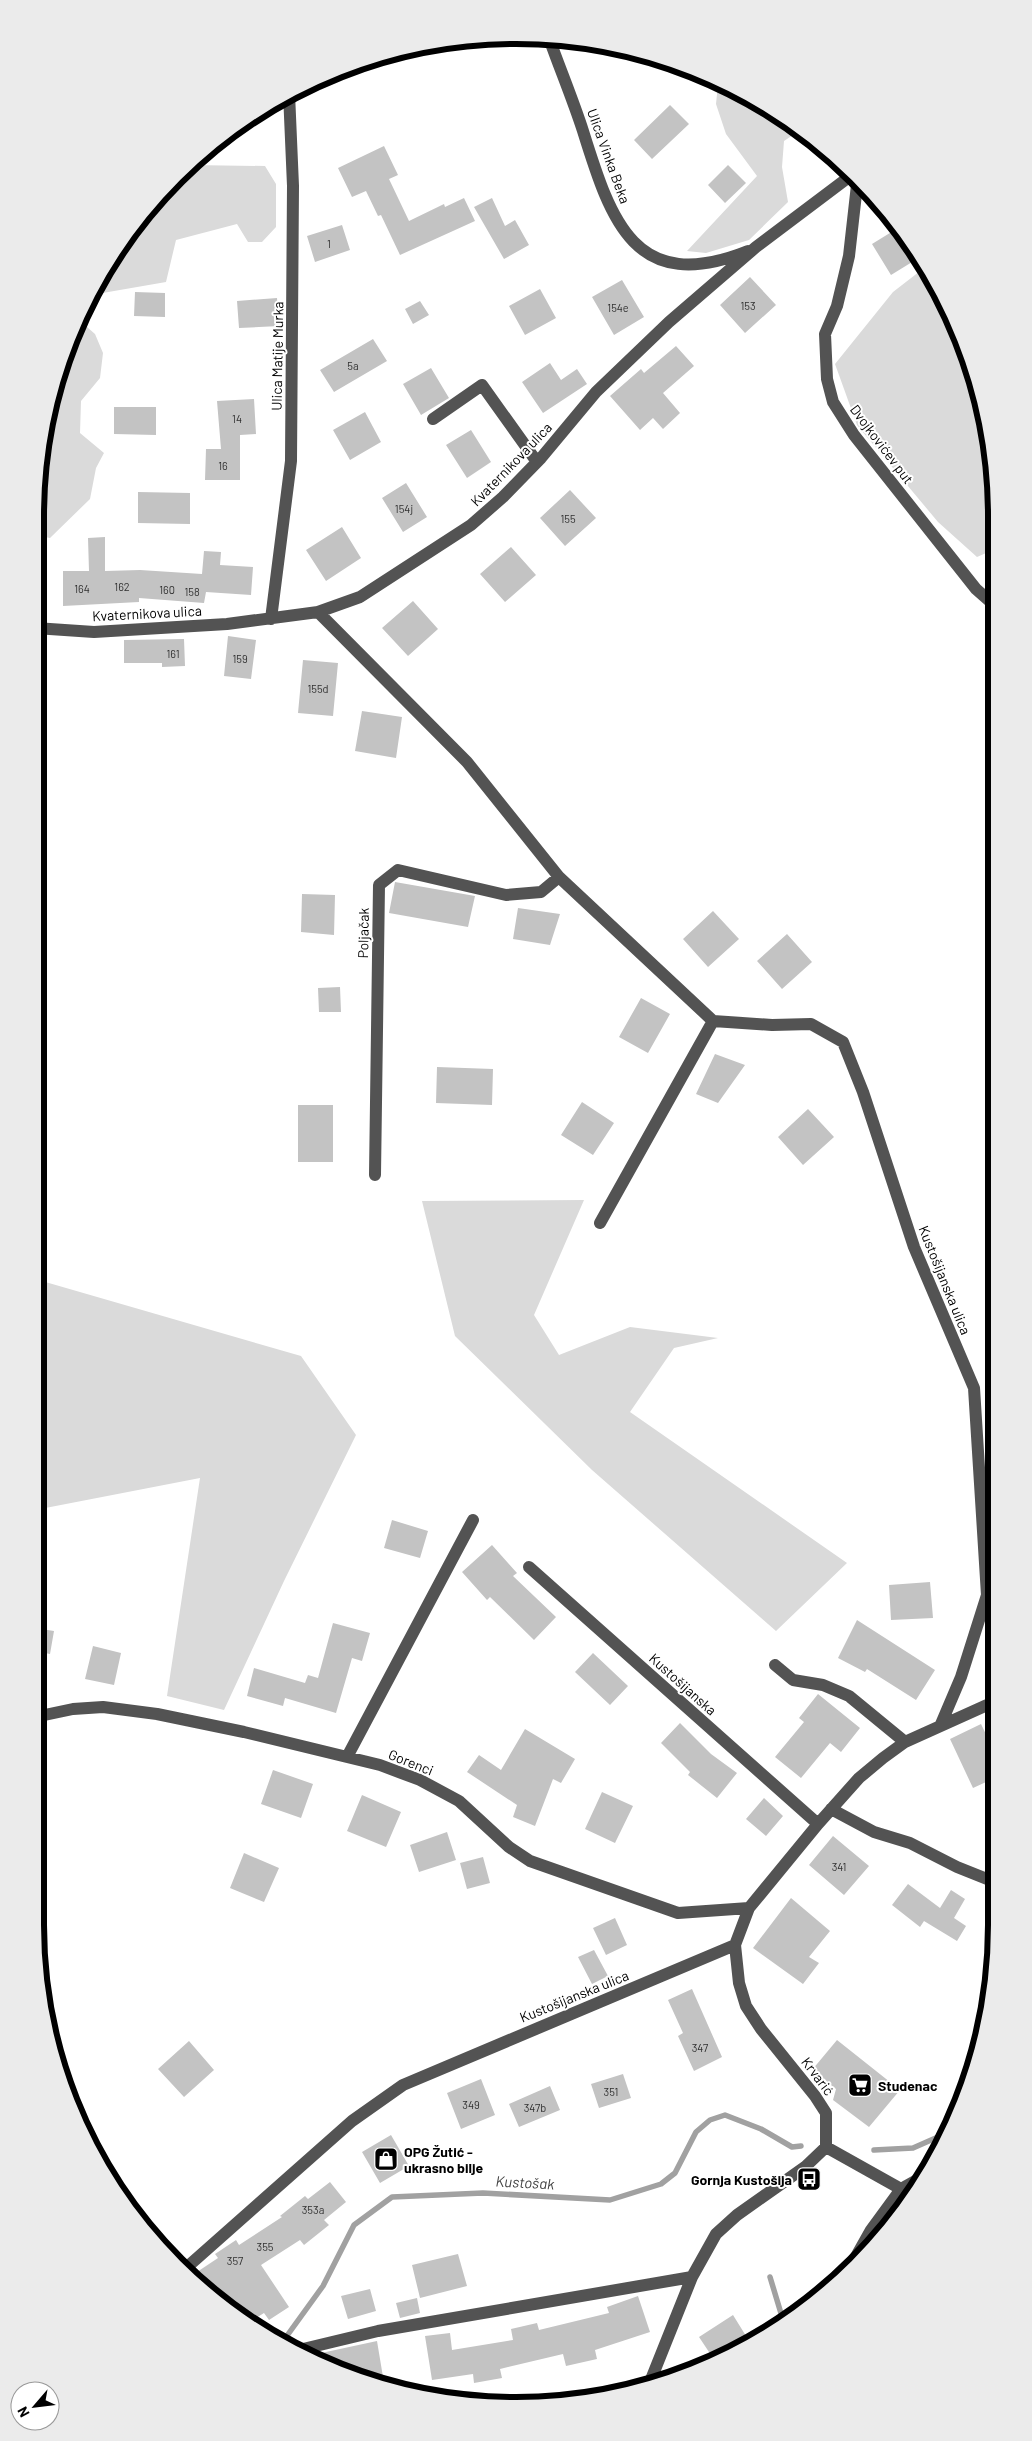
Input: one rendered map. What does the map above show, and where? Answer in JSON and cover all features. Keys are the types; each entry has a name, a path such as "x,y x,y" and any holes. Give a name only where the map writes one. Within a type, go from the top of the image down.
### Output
{"street":[{"name":"Ulica Vinka Beka","path":"552,45 605,196 624,233 636,245 661,260 681,265 697,265 756,248"},
{"name":"Ulica Matije Murka","path":"271,619 291,461 293,206 289,102"},
{"name":"Kvaternikova ulica","path":"44,629 94,632 227,624 318,612 360,597 440,546 496,503 537,462 596,392 630,358 756,248 847,179"},
{"name":"Dvojkovićev put","path":"857,189 849,256 837,306 825,334 827,379 833,402 854,435 976,589 988,600"},
{"path":"433,419 482,385 537,462"},
{"path":"318,612 467,762 559,877 713,1021 600,1223"},
{"name":"Poljačak","path":"375,1175 379,885 398,870 506,895 541,892 559,877"},
{"name":"Kustošijanska ulica","path":"713,1021 772,1026 811,1024 843,1042 863,1092 914,1247 974,1388 988,1558"},
{"path":"347,1757 472,1520"},
{"name":"Kustošijanska","path":"529,1567 818,1824"},
{"name":"Kustošijanska ulica","path":"941,1724 988,1602"},
{"path":"775,1665 793,1680 823,1685 849,1696 905,1742"},
{"path":"735,1945 749,1908 818,1824 859,1778 905,1742 941,1724 988,1704"},
{"name":"Gorenci","path":"44,1716 102,1707 188,1720 380,1765 442,1791 459,1801 509,1847 530,1861 678,1913 749,1908"},
{"path":"831,1809 874,1832 910,1843 957,1867 988,1879"},
{"name":"Kustošijanska ulica","path":"189,2265 352,2121 403,2084 735,1945"},
{"name":"Krvarić","path":"735,1945 738,1983 746,2006 761,2029 815,2096 826,2113 826,2147"},
{"path":"652,2377 692,2277 716,2234 737,2215 805,2167 826,2147 901,2189"},
{"path":"862,2246 871,2230 901,2189 911,2183"},
{"path":"306,2348 378,2331 692,2277"}],"shaded area":[{"path":"718,89 752,107 794,134 784,141 782,167 788,202 749,240 706,253 687,251 757,176 726,134 716,104"},
{"path":"200,165 265,166 276,184 276,227 262,242 248,242 237,224 176,240 166,282 99,294 123,254 141,229 182,182"},
{"path":"920,271 940,307 963,364 979,424 987,485 988,552 977,557 938,522 857,425 835,364 893,292"},
{"path":"84,325 95,334 103,353 100,378 81,401 80,433 104,453 96,468 90,499 50,538 44,537 45,485 48,454 60,394"},
{"path":"584,1200 534,1315 559,1355 630,1327 718,1338 674,1348 630,1412 847,1563 776,1631 592,1470 455,1336 422,1201"},
{"path":"44,1282 301,1356 356,1435 284,1581 224,1710 167,1696 200,1478 44,1508"}],"building":[{"path":"670,105 689,124 652,159 634,140"},
{"path":"384,146 398,175 389,179 409,221 444,204 445,207 464,198 475,221 400,255 381,215 378,216 366,191 352,197 338,168"},
{"path":"728,165 746,183 725,203 708,185"},
{"path":"492,198 505,226 515,220 529,245 504,259 474,207"},
{"path":"342,225 350,250 315,262 307,236"},
{"path":"893,231 913,261 891,275 872,244"},
{"path":"750,277 776,305 745,333 720,305"},
{"path":"622,280 644,317 614,335 592,297"},
{"path":"540,289 556,318 525,335 509,306"},
{"path":"135,292 165,293 165,317 134,316"},
{"path":"277,298 279,326 239,328 237,301"},
{"path":"420,301 429,315 413,324 405,309"},
{"path":"373,339 387,361 334,392 320,370"},
{"path":"676,346 694,366 663,393 680,413 663,429 653,418 640,430 610,396 641,369 644,373"},
{"path":"550,363 561,380 577,369 587,384 543,413 522,382"},
{"path":"431,368 449,398 421,415 403,384"},
{"path":"254,399 256,434 240,435 240,480 205,480 206,449 221,449 217,401"},
{"path":"114,407 156,407 156,435 114,434"},
{"path":"365,412 381,442 350,460 333,430"},
{"path":"471,430 491,462 467,478 446,445"},
{"path":"406,483 427,517 403,532 382,498"},
{"path":"570,490 596,518 565,546 540,518"},
{"path":"138,492 190,493 190,524 138,523"},
{"path":"342,527 361,558 326,581 306,550"},
{"path":"105,537 105,571 140,570 202,574 204,551 221,552 220,565 253,567 251,595 206,592 204,603 139,598 139,602 63,606 63,571 89,571 88,538"},
{"path":"511,547 536,575 505,602 480,574"},
{"path":"413,601 438,629 408,656 382,628"},
{"path":"228,636 256,640 251,679 224,676"},
{"path":"184,639 185,666 162,667 162,663 124,663 124,640"},
{"path":"303,660 338,663 333,716 298,713"},
{"path":"362,711 402,717 396,758 355,751"},
{"path":"395,882 475,896 468,927 389,913"},
{"path":"302,894 335,895 334,935 301,932"},
{"path":"518,908 560,914 550,945 513,939"},
{"path":"713,911 739,939 708,967 683,939"},
{"path":"787,934 812,962 782,989 757,961"},
{"path":"340,987 341,1012 319,1012 318,988"},
{"path":"641,998 670,1014 648,1053 619,1037"},
{"path":"715,1054 745,1065 718,1103 696,1094"},
{"path":"437,1067 493,1069 492,1105 436,1103"},
{"path":"582,1102 614,1123 593,1155 561,1135"},
{"path":"298,1105 333,1105 333,1162 298,1162"},
{"path":"808,1109 834,1137 803,1165 778,1137"},
{"path":"392,1520 428,1531 420,1558 384,1548"},
{"path":"492,1545 517,1573 513,1576 556,1617 534,1640 490,1597 487,1600 462,1572"},
{"path":"930,1582 933,1618 891,1620 889,1585"},
{"path":"857,1620 935,1670 916,1700 867,1669 865,1672 838,1658"},
{"path":"333,1623 370,1633 362,1661 352,1658 336,1713 285,1698 283,1706 247,1696 254,1668 305,1683 308,1675 318,1678"},
{"path":"44,1629 54,1631 50,1654 44,1653"},
{"path":"93,1646 121,1653 114,1685 85,1679"},
{"path":"593,1653 628,1686 610,1705 575,1672"},
{"path":"818,1694 860,1728 841,1752 830,1743 801,1778 775,1757 804,1722 799,1718"},
{"path":"680,1723 711,1754 737,1773 717,1798 688,1775 690,1772 661,1743"},
{"path":"981,1724 988,1738 988,1781 973,1788 950,1739"},
{"path":"525,1729 575,1759 561,1783 553,1779 535,1826 513,1817 517,1805 467,1772 479,1755 501,1770"},
{"path":"273,1770 313,1784 301,1818 261,1804"},
{"path":"602,1792 633,1806 615,1843 585,1829"},
{"path":"362,1795 401,1812 386,1847 347,1831"},
{"path":"764,1798 783,1816 766,1836 746,1819"},
{"path":"447,1832 456,1860 419,1872 410,1845"},
{"path":"833,1836 869,1866 844,1895 809,1865"},
{"path":"244,1853 279,1868 264,1902 230,1888"},
{"path":"483,1857 490,1883 467,1889 460,1863"},
{"path":"908,1884 940,1908 951,1890 965,1899 954,1918 966,1926 957,1941 924,1921 920,1927 892,1905"},
{"path":"791,1898 830,1931 809,1957 819,1963 803,1984 753,1948"},
{"path":"615,1918 627,1945 606,1955 593,1928"},
{"path":"594,1950 608,1976 592,1984 578,1957"},
{"path":"692,1989 722,2057 694,2071 678,2036 683,2033 668,2000"},
{"path":"837,2040 900,2090 869,2127 833,2100 836,2089 812,2070"},
{"path":"189,2041 214,2070 184,2097 158,2069"},
{"path":"623,2074 631,2098 599,2108 591,2084"},
{"path":"481,2079 495,2115 461,2129 447,2093"},
{"path":"550,2086 560,2110 519,2127 509,2104"},
{"name":"OPG Žutić - ukrasno bilje","path":"391,2135 409,2166 380,2183 362,2152"},
{"path":"330,2182 346,2202 324,2220 329,2225 304,2245 300,2240 261,2265 289,2307 269,2320 264,2313 255,2319 229,2300 197,2272 218,2258 215,2254 236,2240 239,2245 282,2217 280,2216 305,2196 308,2199"},
{"path":"458,2254 467,2286 420,2298 412,2265"},
{"path":"370,2289 376,2311 348,2319 341,2296"},
{"path":"638,2296 650,2332 595,2350 597,2359 566,2366 563,2354 500,2369 502,2378 474,2383 473,2374 432,2380 425,2336 450,2333 452,2350 513,2340 511,2329 537,2323 539,2330 609,2313 607,2307"},
{"path":"417,2298 420,2313 400,2318 396,2303"},
{"path":"733,2315 747,2337 711,2355 699,2337"},
{"path":"377,2341 383,2377 364,2372 318,2354"}],"waterway":[{"name":"Kustošak","path":"286,2337 323,2286 354,2225 392,2197 483,2193 610,2200 661,2184 675,2173 696,2132 710,2120 725,2115 761,2129 792,2147 801,2146"},
{"name":"Kustošak","path":"874,2150 913,2148 938,2137"},
{"path":"770,2277 782,2315"}],"place":[{"name":"Studenac","path":"860,2085"},
{"name":"OPG Žutić - ukrasno bilje","path":"386,2159"},
{"name":"Gornja Kustošija","path":"809,2179"}]}
